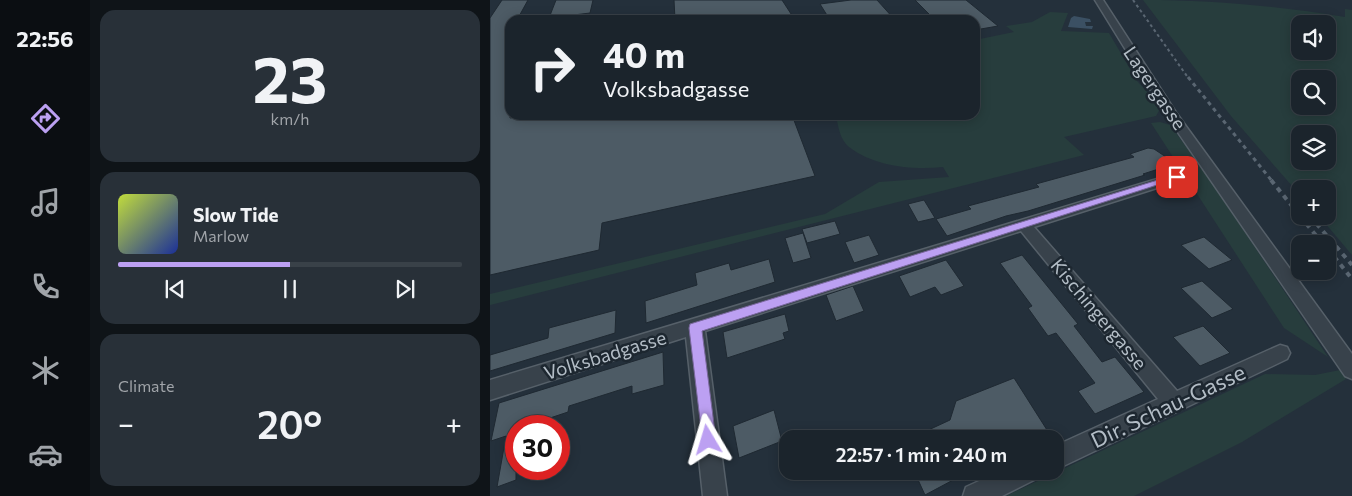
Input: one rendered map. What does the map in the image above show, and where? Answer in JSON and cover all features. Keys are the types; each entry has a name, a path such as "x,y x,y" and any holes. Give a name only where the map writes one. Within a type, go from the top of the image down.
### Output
{"street":[{"name":"Lagergasse","path":"1099,0 1172,115 1352,370"},
{"name":"Volksbadgasse","path":"490,390 1177,177"},
{"name":"Kischingergasse","path":"1024,225 1174,403"},
{"path":"695,328 715,496"},
{"name":"Dir. Schau-Gasse","path":"1064,454 1280,353"},
{"path":"975,496 1009,480"}],"green space":[{"path":"1143,0 1244,4 1330,15 1291,15 1291,60 1336,60 1336,16 1345,17 1345,9 1352,10 1352,255 1327,225 1336,225 1336,180 1291,180 1291,185 1231,116"},
{"path":"1050,12 1068,13 1061,31 1109,33 1137,81 1161,107 1156,116 1064,137 1084,155 490,305 490,294 825,214 879,182 949,177 943,167 894,166 859,154 843,141 837,120 980,120 980,39 1014,32 1006,26 1032,22"},
{"path":"1160,122 1170,125 1204,171 1328,357 1284,328 1151,123"},
{"path":"1340,370 1346,379 1242,442 1134,496 1006,496 1040,480 1064,480 1064,469 1265,374 1315,375"}],"water":[{"path":"1074,16 1090,19 1091,22 1085,22 1086,26 1093,26 1092,29 1068,27 1071,18"}],"building":[{"path":"502,0 528,0 520,15 505,15 505,120 794,120 815,176 602,223 599,250 490,275 490,18"},
{"path":"556,0 593,0 590,13 550,15"},
{"path":"674,0 782,0 792,15 675,15"},
{"path":"851,0 877,0 890,15 827,15 820,4"},
{"path":"915,0 966,0 998,26 980,29 980,15 930,15"},
{"path":"1148,148 1154,149 1172,161 1165,163 1168,166 1143,174 1145,175 1006,216 947,236 936,219 971,209 968,206 1039,187 1036,184 1134,157 1130,154"},
{"path":"924,200 935,218 918,222 908,204"},
{"path":"835,221 840,234 807,243 802,229"},
{"path":"803,233 811,258 793,263 785,238"},
{"path":"869,235 879,255 854,263 845,242"},
{"path":"1204,237 1232,260 1209,269 1181,245"},
{"path":"1022,255 1078,324 1074,326 1102,362 1115,357 1144,392 1095,414 1078,391 1095,383 1056,333 1048,336 1028,308 1032,306 1000,263"},
{"path":"769,259 775,282 646,323 645,301 697,285 695,273 729,263 731,270"},
{"path":"946,260 964,286 941,295 935,287 910,297 899,276"},
{"path":"1202,281 1233,309 1212,318 1181,288"},
{"path":"853,286 864,311 836,321 826,295"},
{"path":"616,310 615,333 490,371 490,355 548,338 549,328"},
{"path":"785,314 789,331 783,333 785,339 727,358 723,332"},
{"path":"1203,326 1230,353 1200,366 1173,337"},
{"path":"663,352 664,385 632,394 632,386 569,406 568,412 559,415 505,415 505,436 491,441 499,403"},
{"path":"1014,378 1047,430 928,430 950,420 956,401"},
{"path":"774,410 779,430 779,442 739,458 733,426"},
{"path":"505,442 505,480 516,480 497,487"},
{"path":"918,480 953,480 925,495"}],"railway":[{"path":"1133,0 1189,79"},
{"path":"1188,77 1272,181"},
{"path":"1271,180 1316,235"},
{"path":"1318,225 1352,265"},
{"path":"1336,259 1352,279"}],"route":[{"path":"708,440 695,328 1177,177"}]}
